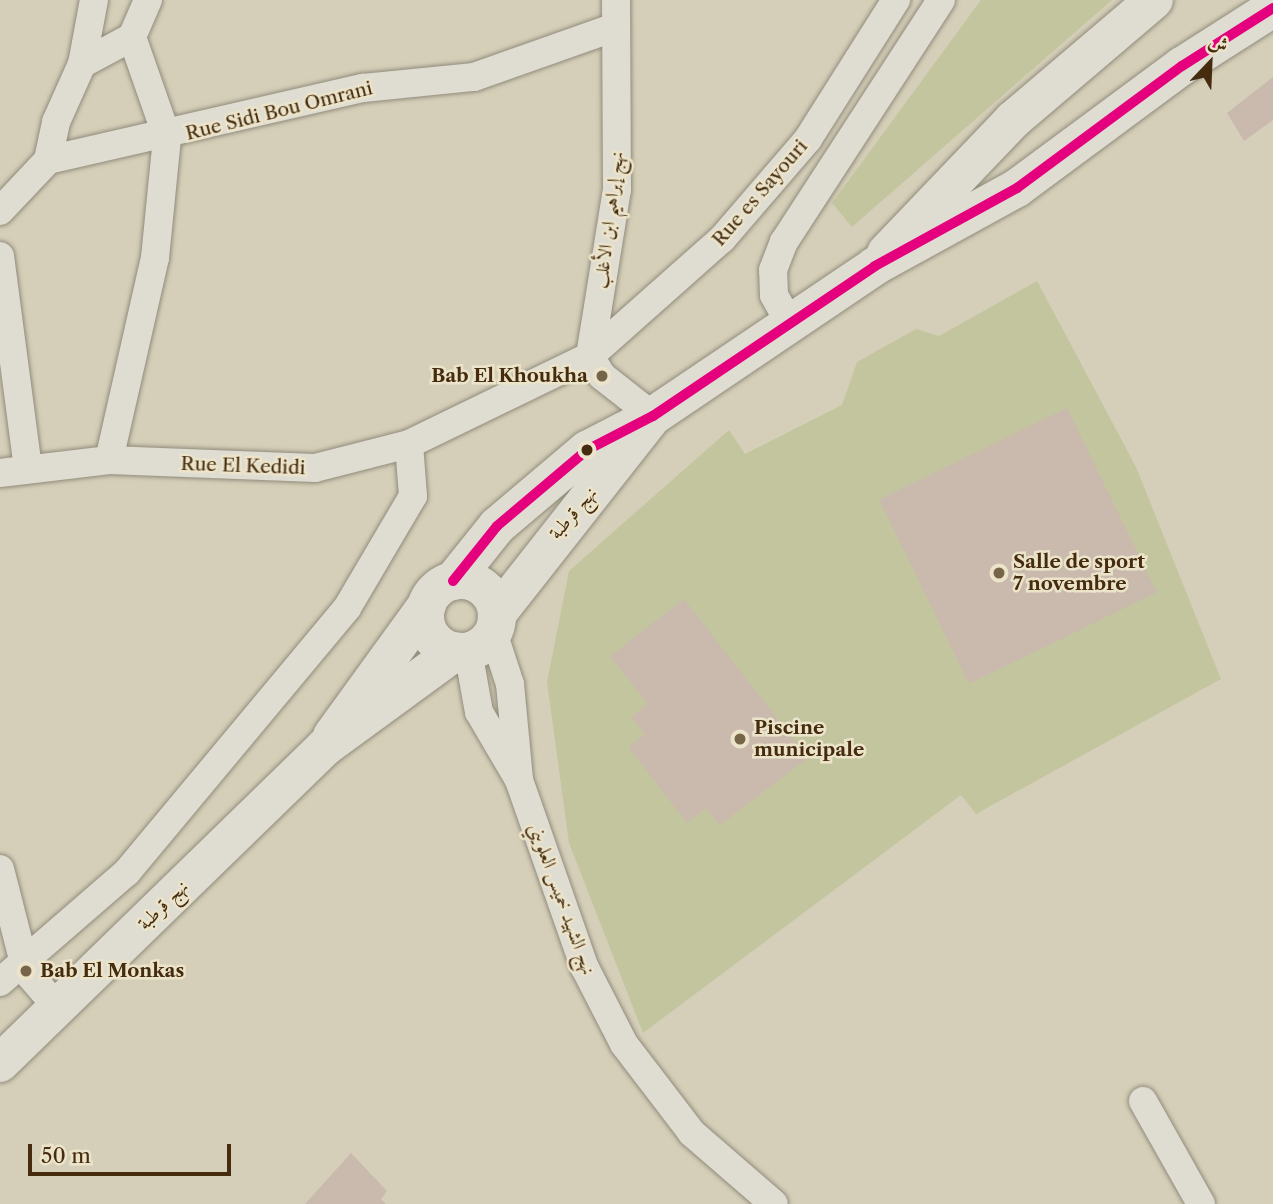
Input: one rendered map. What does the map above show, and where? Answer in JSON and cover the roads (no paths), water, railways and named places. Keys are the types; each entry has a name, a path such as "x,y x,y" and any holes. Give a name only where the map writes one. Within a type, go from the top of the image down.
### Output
{"street":[{"path":"0,211 48,160 56,122 82,64 93,0"},
{"path":"82,64 132,37 148,0"},
{"name":"Rue es Sayouri","path":"590,356 731,229 808,139 895,0"},
{"path":"790,324 774,295 773,270 784,242 941,0"},
{"path":"875,266 978,154 1154,0"},
{"path":"875,266 1017,188 1273,8"},
{"name":"نهج إبراهيم ابن الأغلب","path":"590,356 617,189 616,13"},
{"name":"Rue Sidi Bou Omrani","path":"48,160 167,137 363,88 474,77 616,13"},
{"path":"109,460 155,258 167,137 132,37"},
{"path":"0,256 28,469"},
{"name":"نهج قرطبة","path":"325,747 440,592 497,526 587,450 653,416 875,266"},
{"path":"590,356 602,376 653,416"},
{"name":"Rue El Kedidi","path":"0,473 109,460 315,468 409,444 590,356"},
{"name":"نهج قرطبة","path":"0,1063 325,747 479,637 653,416"},
{"path":"0,982 127,872 347,608 413,496 409,444"},
{"path":"440,592 487,592 479,637 434,640 440,592"},
{"name":"نهج الشهيد خميس العلويني","path":"479,637 479,712 519,780 580,957 624,1044 692,1132 774,1204"},
{"name":"نهج الشهيد خميس العلويني","path":"479,637 510,684 519,780"},
{"path":"0,869 23,961 58,1008"},
{"path":"1143,1101 1201,1204"}],"place":[{"name":"Bab El Khoukha","path":"602,376"},
{"name":"Salle de sport 7 novembre","path":"999,573"},
{"name":"Piscine municipale","path":"740,739"},
{"name":"Bab El Monkas","path":"26,971"}]}
